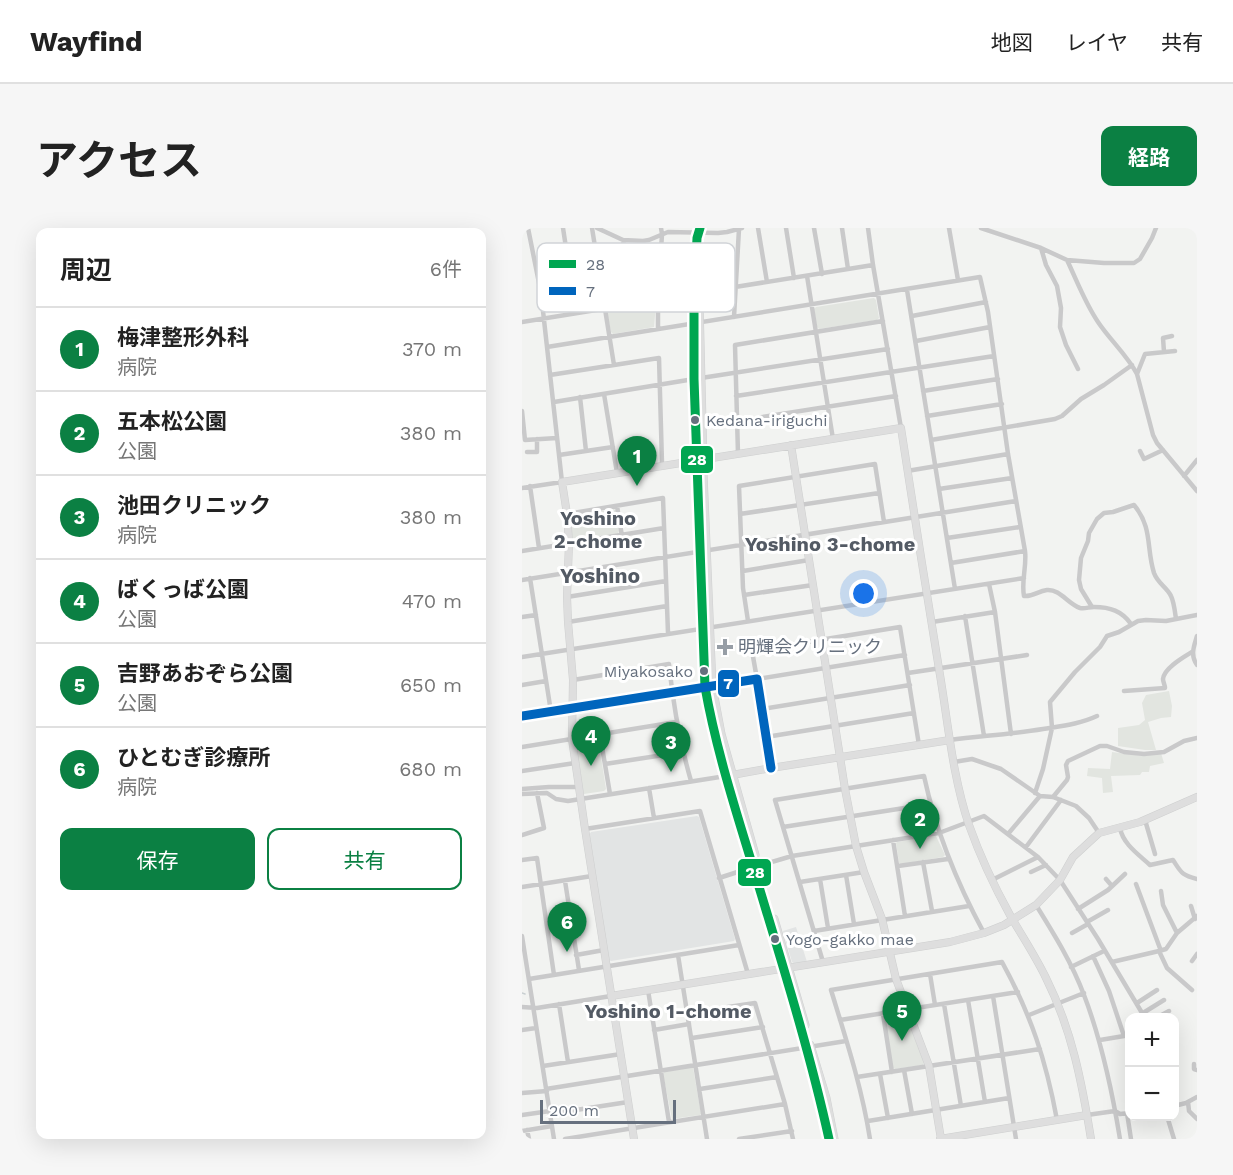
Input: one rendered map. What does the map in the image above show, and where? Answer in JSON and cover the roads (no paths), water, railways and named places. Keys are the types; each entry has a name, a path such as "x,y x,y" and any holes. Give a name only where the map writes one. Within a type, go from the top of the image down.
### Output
{"main road":[{"path":"697,312 697,379 709,687 729,776 808,1046 829,1139"},
{"path":"808,1046 826,1098 834,1139"}],"street":[{"path":"522,231 527,228 537,274"},
{"path":"563,228 565,243"},
{"path":"592,228 594,243"},
{"path":"597,228 623,240 643,241 649,240 662,231 727,232 741,228 735,287 873,265"},
{"path":"758,228 767,282"},
{"path":"786,228 794,278"},
{"path":"814,228 822,274"},
{"path":"842,228 848,269"},
{"path":"868,228 950,740 968,822 992,880 1037,960 1058,1004 1073,1046 1091,1139"},
{"path":"949,228 958,280"},
{"path":"981,228 1041,248 1067,260 1104,263 1136,262 1140,259 1156,228"},
{"path":"1041,248 1056,286 1061,308 1060,327 1078,369"},
{"path":"1067,260 1097,321 1137,374 1152,435 1197,491"},
{"path":"807,276 833,439"},
{"path":"547,347 980,277 986,302 1025,551 1024,596 1047,590 1055,592 1077,606 1107,608 1119,612 1131,624"},
{"path":"908,290 955,589"},
{"path":"912,316 986,302"},
{"path":"543,312 569,543 567,597 573,680 572,739 634,1139"},
{"path":"522,322 583,312"},
{"path":"605,312 614,365"},
{"path":"658,312 658,329"},
{"path":"734,312 734,317"},
{"path":"738,454 735,345 883,321"},
{"path":"916,341 990,327"},
{"path":"1164,351 1163,338 1172,336"},
{"path":"554,402 888,349"},
{"path":"1137,374 1145,354 1175,351"},
{"path":"736,396 994,356"},
{"path":"550,375 659,358 662,463 659,466"},
{"path":"931,440 1062,416 1081,399 1132,365"},
{"path":"923,391 998,379"},
{"path":"604,394 617,473"},
{"path":"737,421 896,396"},
{"path":"580,397 586,451"},
{"path":"927,416 1002,404"},
{"path":"522,411 525,440 557,438"},
{"path":"522,488 901,428"},
{"path":"527,452 537,452 537,439"},
{"path":"791,445 856,846 882,919 896,979 929,1066 941,1139 1087,1115 1115,1112 1125,1113"},
{"path":"559,455 613,447"},
{"path":"1140,451 1144,459 1163,450"},
{"path":"908,471 1008,454"},
{"path":"1184,476 1197,460"},
{"path":"748,621 744,596 739,486 875,464 884,522"},
{"path":"939,489 1012,478"},
{"path":"530,486 539,548"},
{"path":"740,514 879,493"},
{"path":"567,514 663,498 668,633"},
{"path":"522,580 1016,501"},
{"path":"1092,607 1081,589 1079,580 1081,558 1089,533 1097,519 1104,513 1134,505 1148,531 1155,576 1172,596 1176,619"},
{"path":"617,506 622,536"},
{"path":"947,538 1020,527"},
{"path":"522,551 664,528"},
{"path":"951,563 1025,551"},
{"path":"743,571 809,560"},
{"path":"530,578 551,712"},
{"path":"522,657 1024,578"},
{"path":"567,597 666,581"},
{"path":"989,584 995,612 1011,734"},
{"path":"744,596 813,585"},
{"path":"568,622 667,606"},
{"path":"932,622 995,612"},
{"path":"522,617 536,615"},
{"path":"1008,834 1038,794 1052,728 1050,702 1075,672 1100,647 1107,636 1131,624 1146,620 1166,621 1197,615"},
{"path":"965,616 984,736"},
{"path":"771,768 752,651 822,639 900,627 919,745"},
{"path":"1197,636 1192,652 1197,665"},
{"path":"1124,691 1165,688 1163,678 1165,674 1192,652"},
{"path":"908,673 1027,655"},
{"path":"522,716 905,656"},
{"path":"573,680 669,664 676,722 691,781"},
{"path":"522,685 546,681"},
{"path":"762,709 910,685"},
{"path":"766,736 914,713"},
{"path":"522,794 551,794 563,801 580,799 950,740 1052,728 1079,723 1097,716"},
{"path":"522,747 676,722"},
{"path":"600,735 610,794"},
{"path":"1053,797 1067,780 1068,761 1100,746 1107,746 1124,753 1144,754 1164,752 1184,741 1197,738"},
{"path":"605,764 683,752"},
{"path":"954,762 972,759 1001,769 1038,794 1076,806 1089,818 1099,833"},
{"path":"522,771 575,763"},
{"path":"823,962 775,800 924,776 930,804 948,859 984,933"},
{"path":"522,789 578,787"},
{"path":"649,788 654,818"},
{"path":"522,835 544,828 537,793"},
{"path":"522,1006 533,1008 612,996 950,942 984,933 1013,921 1036,905 1060,880 1073,857 1099,833 1145,820 1197,797"},
{"path":"1026,847 1061,800"},
{"path":"783,827 930,804"},
{"path":"585,829 700,811 748,974"},
{"path":"719,878 792,856 939,833 984,816 1038,857 1060,880 1143,1013"},
{"path":"1145,820 1155,854"},
{"path":"1120,828 1126,843 1150,865 1173,860 1184,875 1197,879"},
{"path":"893,840 905,916"},
{"path":"992,880 1038,857"},
{"path":"522,860 537,858 554,975"},
{"path":"898,866 948,859"},
{"path":"923,862 932,911"},
{"path":"1031,872 1046,865"},
{"path":"800,882 864,872"},
{"path":"1078,909 1112,886 1125,874"},
{"path":"846,875 854,924"},
{"path":"522,887 592,876"},
{"path":"820,879 828,928"},
{"path":"1106,879 1112,886"},
{"path":"564,881 579,970"},
{"path":"1136,884 1167,968 1192,990"},
{"path":"1161,891 1163,904 1177,933"},
{"path":"1036,905 1055,936 1084,993 1100,1040 1120,1139"},
{"path":"814,931 969,906"},
{"path":"1112,962 1166,949 1177,933 1196,918 1191,906"},
{"path":"1072,933 1108,910"},
{"path":"522,936 524,964 529,979 554,1139"},
{"path":"529,979 739,945"},
{"path":"576,955 604,950"},
{"path":"1071,967 1104,951"},
{"path":"1192,961 1196,952"},
{"path":"678,955 707,1139"},
{"path":"1094,956 1125,1030"},
{"path":"870,1139 868,1121 831,990 1002,962 1029,1015 1050,1082 1057,1120"},
{"path":"930,974 935,1005"},
{"path":"648,990 669,1122"},
{"path":"1137,1002 1157,990"},
{"path":"840,1020 1018,992"},
{"path":"1029,1015 1084,993"},
{"path":"993,996 1016,1139"},
{"path":"968,1000 984,1102"},
{"path":"1147,1013 1164,1000"},
{"path":"688,1013 755,1003 793,1139"},
{"path":"559,1004 568,1062"},
{"path":"944,1004 961,1106"},
{"path":"1165,1013 1169,1011"},
{"path":"883,1014 892,1072"},
{"path":"654,1029 689,1024"},
{"path":"692,1038 763,1027"},
{"path":"522,1030 536,1028"},
{"path":"1100,1040 1125,1035"},
{"path":"522,1093 846,1041"},
{"path":"856,1077 1040,1049"},
{"path":"543,1066 621,1054"},
{"path":"1194,1064 1194,1069 1197,1070"},
{"path":"904,1070 912,1114"},
{"path":"880,1074 888,1118"},
{"path":"700,1089 777,1077"},
{"path":"1179,1105 1197,1097"},
{"path":"868,1121 1009,1098"},
{"path":"522,1115 628,1102"},
{"path":"1188,1102 1189,1111 1197,1119"},
{"path":"565,1139 785,1104"},
{"path":"1130,1121 1131,1139"},
{"path":"1168,1121 1173,1139"},
{"path":"529,1139 525,1130 552,1126"},
{"path":"739,1139 792,1131"}],"place":[{"name":"Kedana-iriguchi","path":"695,420"},
{"name":"梅津整形外科","path":"637,486"},
{"name":"明輝会クリニック","path":"725,647"},
{"name":"Miyakosako","path":"704,671"},
{"name":"ばくっば公園","path":"591,766"},
{"name":"池田クリニック","path":"671,772"},
{"name":"五本松公園","path":"920,849"},
{"name":"Yogo-gakko mae","path":"775,939"},
{"name":"ひとむぎ診療所","path":"567,952"},
{"name":"吉野あおぞら公園","path":"902,1041"}],"district":[{"name":"Yoshino 2-chome","path":"598,530"},
{"name":"Yoshino 3-chome","path":"830,544"},
{"name":"Yoshino","path":"600,576"},
{"name":"Yoshino 1-chome","path":"668,1011"}]}
